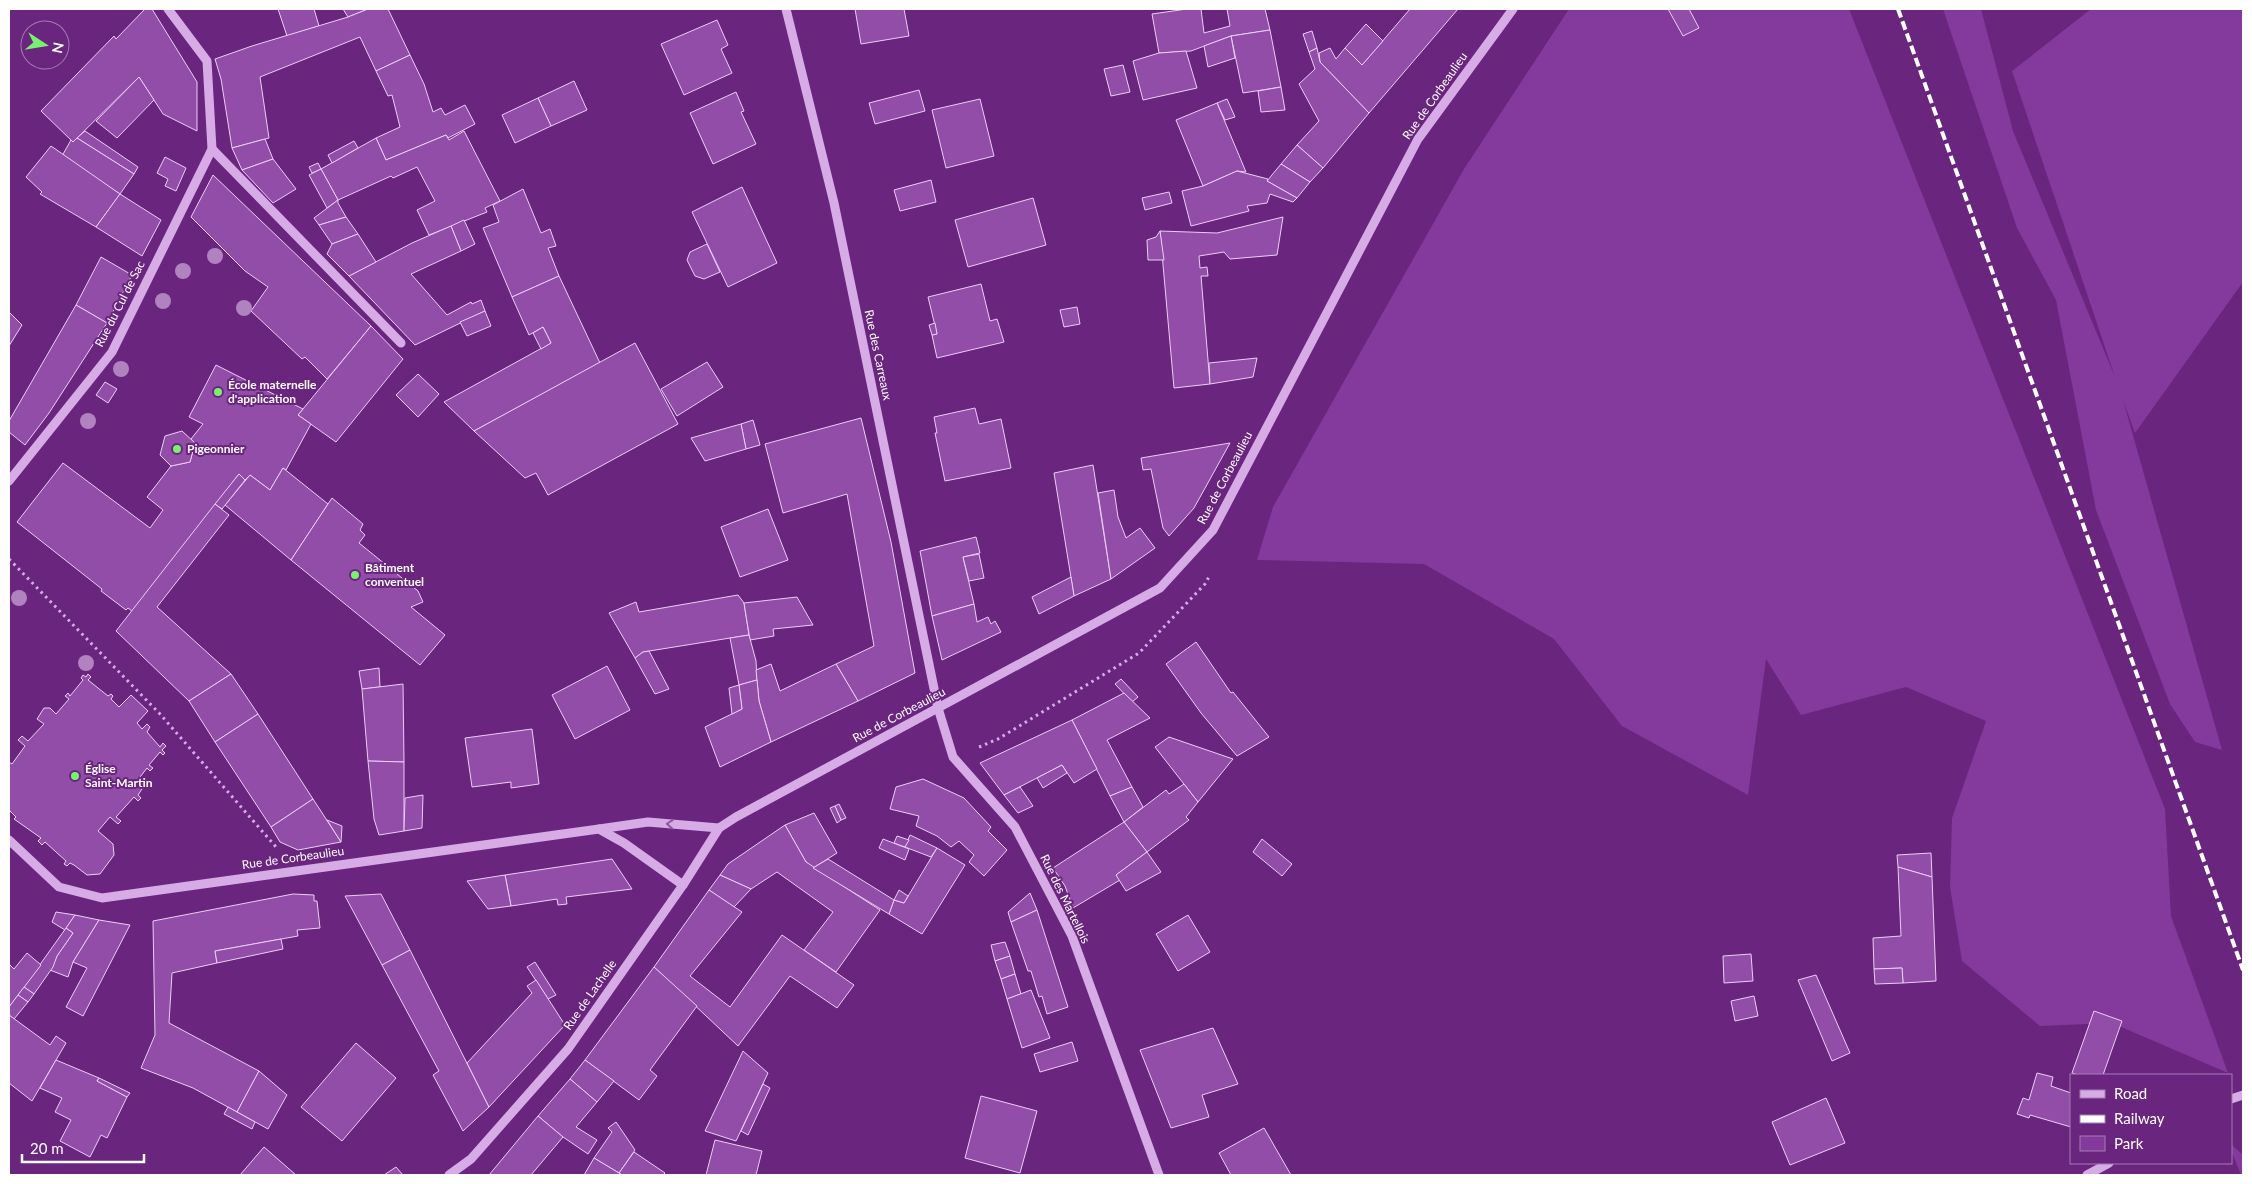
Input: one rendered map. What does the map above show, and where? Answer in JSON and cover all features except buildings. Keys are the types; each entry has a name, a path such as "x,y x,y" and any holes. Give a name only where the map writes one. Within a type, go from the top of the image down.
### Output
{"street":[{"name":"Rue du Cul de Sac","path":"9,480 112,352 212,148 207,62 168,9"},
{"name":"Rue des Carreaux","path":"786,9 834,202 938,708"},
{"name":"Rue de Corbeaulieu","path":"736,817 1160,588 1213,530 1418,139 1513,9"},
{"path":"212,148 401,343"},
{"name":"Rue des Martellois","path":"938,708 953,757 1015,827 1072,936 1159,1175"},
{"name":"Rue de Lachelle","path":"449,1175 471,1159 568,1049 683,885 718,828 736,817"},
{"name":"Rue de Corbeaulieu","path":"9,840 59,887 102,898 648,822 718,828"},
{"path":"599,828 624,843 683,885"},
{"path":"2087,1175 2107,1164"}],"path":[{"path":"9,559 160,714 278,850"},
{"path":"953,757 998,739 1139,653 1205,584 1214,568"}],"green space":[{"path":"1569,9 1849,9 2165,809 2171,916 2228,1073 2112,1023 2040,1026 1962,961 1950,887 1952,818 1986,721 1906,687 1801,715 1766,659 1748,795 1622,726 1554,639 1424,564 1257,560 1273,507 1464,169"},
{"path":"1943,9 1981,9 2013,131 2115,377 2012,71 2091,9 2243,9 2243,282 2135,433 2123,400 2222,750 2195,742 2170,704 2096,510 2056,300 2017,228"},
{"path":"2232,1145 2243,1155 2243,1175 2241,1175 2232,1152"}],"railway":[{"path":"1898,9 2243,970"}],"place":[{"name":"École maternelle d'application","path":"218,392"},
{"name":"Pigeonnier","path":"177,449"},
{"name":"Bâtiment conventuel","path":"355,575"},
{"name":"Église Saint-Martin","path":"75,776"}]}
